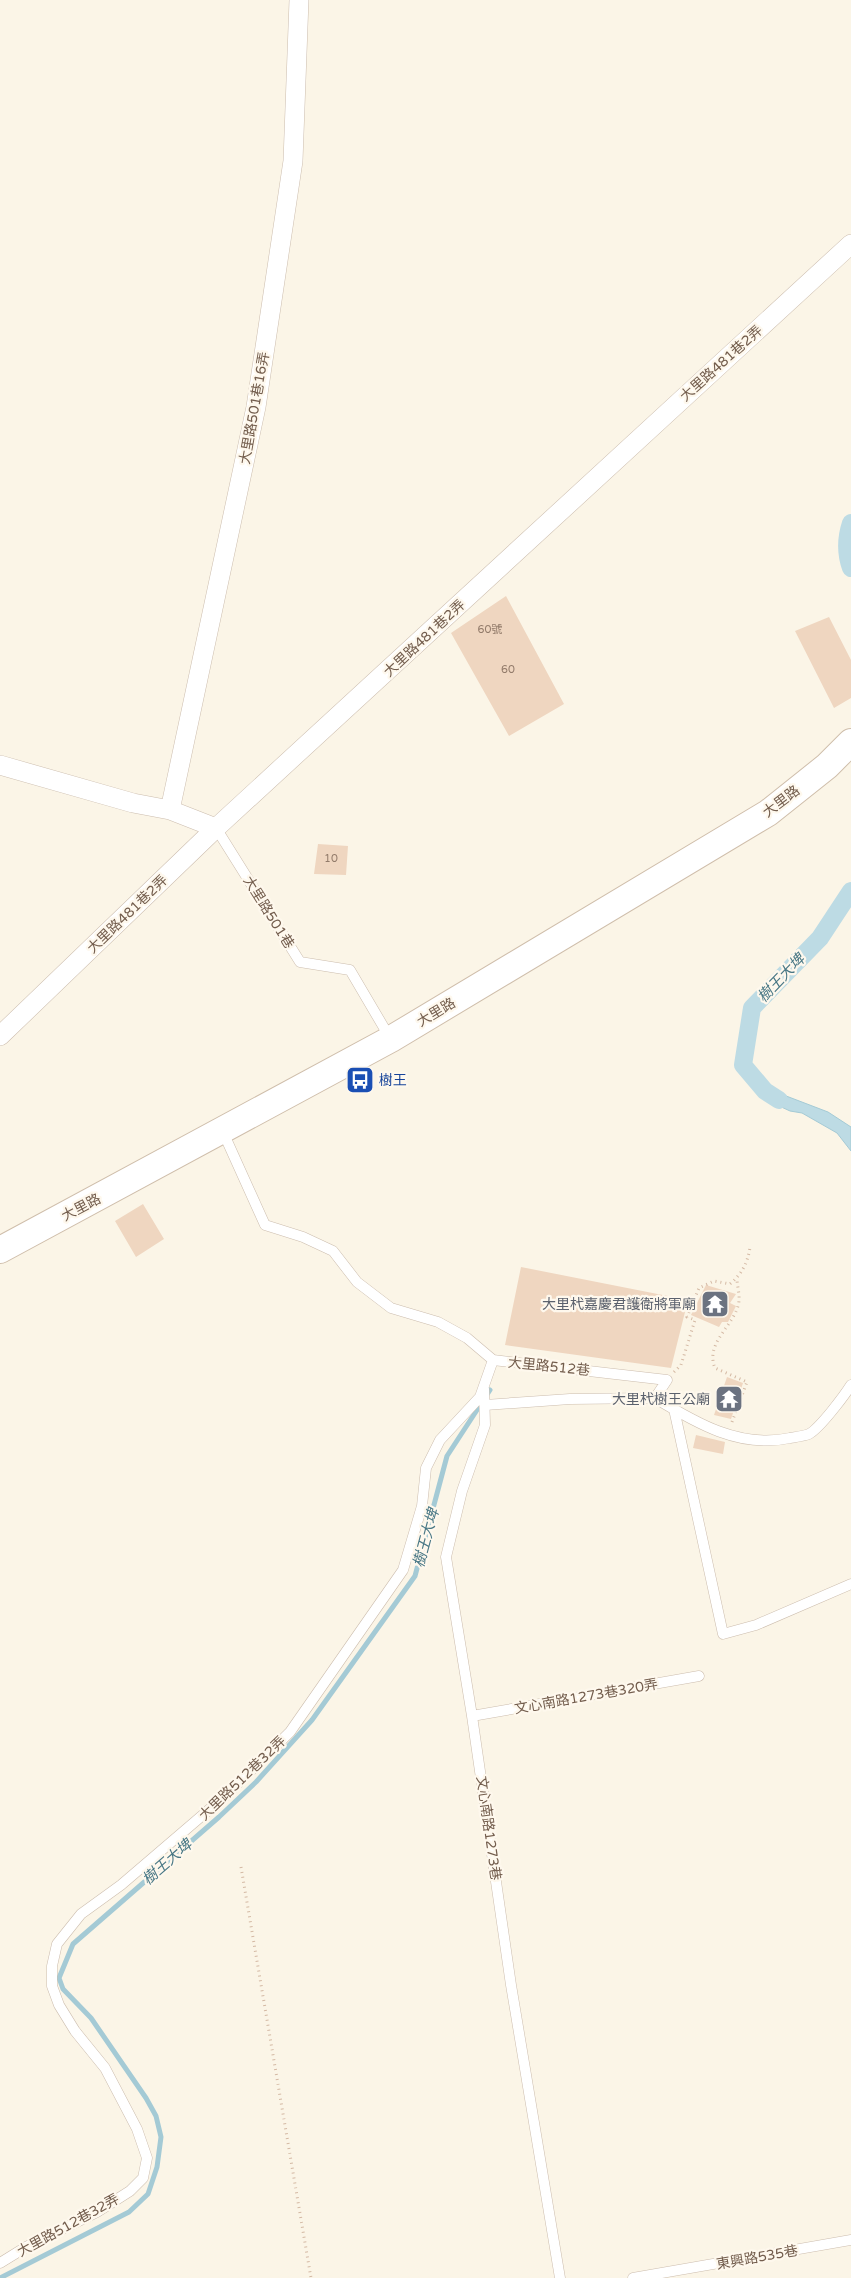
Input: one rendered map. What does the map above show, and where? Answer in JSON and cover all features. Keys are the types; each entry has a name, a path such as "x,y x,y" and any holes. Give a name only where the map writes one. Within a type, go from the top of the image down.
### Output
{"street":[{"name":"大里路501巷16弄","path":"170,810 256,407 293,161 299,0"},
{"name":"大里路481巷2弄","path":"0,1036 216,828 851,244"},
{"name":"大里路","path":"0,1250 223,1132 391,1039 768,812 828,766 851,742"},
{"path":"0,765 134,803 170,810 216,828"}],"lane":[{"name":"大里路501巷","path":"216,828 300,962 350,970 391,1039"},
{"name":"大里路512巷","path":"223,1132 265,1225 303,1237 333,1251 358,1282 391,1308 438,1322 467,1338 492,1360 667,1380"},
{"name":"大里路512巷32弄","path":"0,2263 97,2212 130,2191 143,2178 147,2158 137,2129 105,2068 75,2031 59,2005 52,1986 52,1966 57,1944 81,1914 121,1885 225,1796 290,1732 403,1570 422,1506 426,1468 440,1440 473,1407 480,1397 492,1360"},
{"path":"667,1380 655,1398 712,1429 740,1439 774,1442 810,1434 843,1398 851,1384"},
{"name":"文心南路1273巷","path":"484,1382 486,1425 462,1491 446,1557 512,1985 560,2278"},
{"name":"大里路512巷","path":"485,1405 655,1398"},
{"path":"674,1409 723,1634 756,1624 851,1584"},
{"name":"文心南路1273巷320弄","path":"472,1716 699,1676"},
{"name":"東興路535巷","path":"633,2278 851,2240"}],"path":[{"path":"667,1380 681,1365 695,1320 687,1317 699,1288 714,1281 730,1284 737,1278 749,1258 750,1247"},
{"path":"726,1434 735,1416 747,1382 715,1368 711,1360 715,1345 726,1326 734,1318 738,1306 740,1299 737,1278"},
{"path":"241,1867 311,2278"}],"water":[{"path":"760,1086 828,1112 851,1127 851,1151 837,1133 802,1113 790,1111 762,1098"}],"building":[{"path":"506,596 564,704 509,736 451,633"},
{"path":"829,617 851,660 851,698 834,708 795,631"},
{"path":"318,844 348,846 346,875 314,874"},
{"path":"143,1204 164,1239 136,1257 115,1221"},
{"path":"521,1267 688,1300 671,1368 505,1345"},
{"name":"大里杙嘉慶君護衛將軍廟","path":"706,1285 736,1294 730,1303 736,1306 728,1322 722,1322 719,1327 691,1315"},
{"name":"大里杙樹王公廟","path":"727,1377 743,1383 731,1419 714,1415"},
{"path":"696,1435 725,1442 723,1454 693,1448"}],"waterway":[{"name":"樹王大埤","path":"851,523 847,546 851,568"},
{"name":"樹王大埤","path":"779,1100 765,1091 743,1065 752,1008 820,938 851,891"},
{"name":"樹王大埤","path":"0,2278 129,2212 148,2194 157,2167 161,2137 156,2116 146,2098 91,2018 63,1989 59,1978 73,1944 219,1817 256,1782 312,1720 415,1576 447,1456 490,1390"}],"place":[{"name":"樹王","path":"360,1080"},
{"name":"大里杙嘉慶君護衛將軍廟","path":"715,1304"},
{"name":"大里杙樹王公廟","path":"729,1399"}]}
